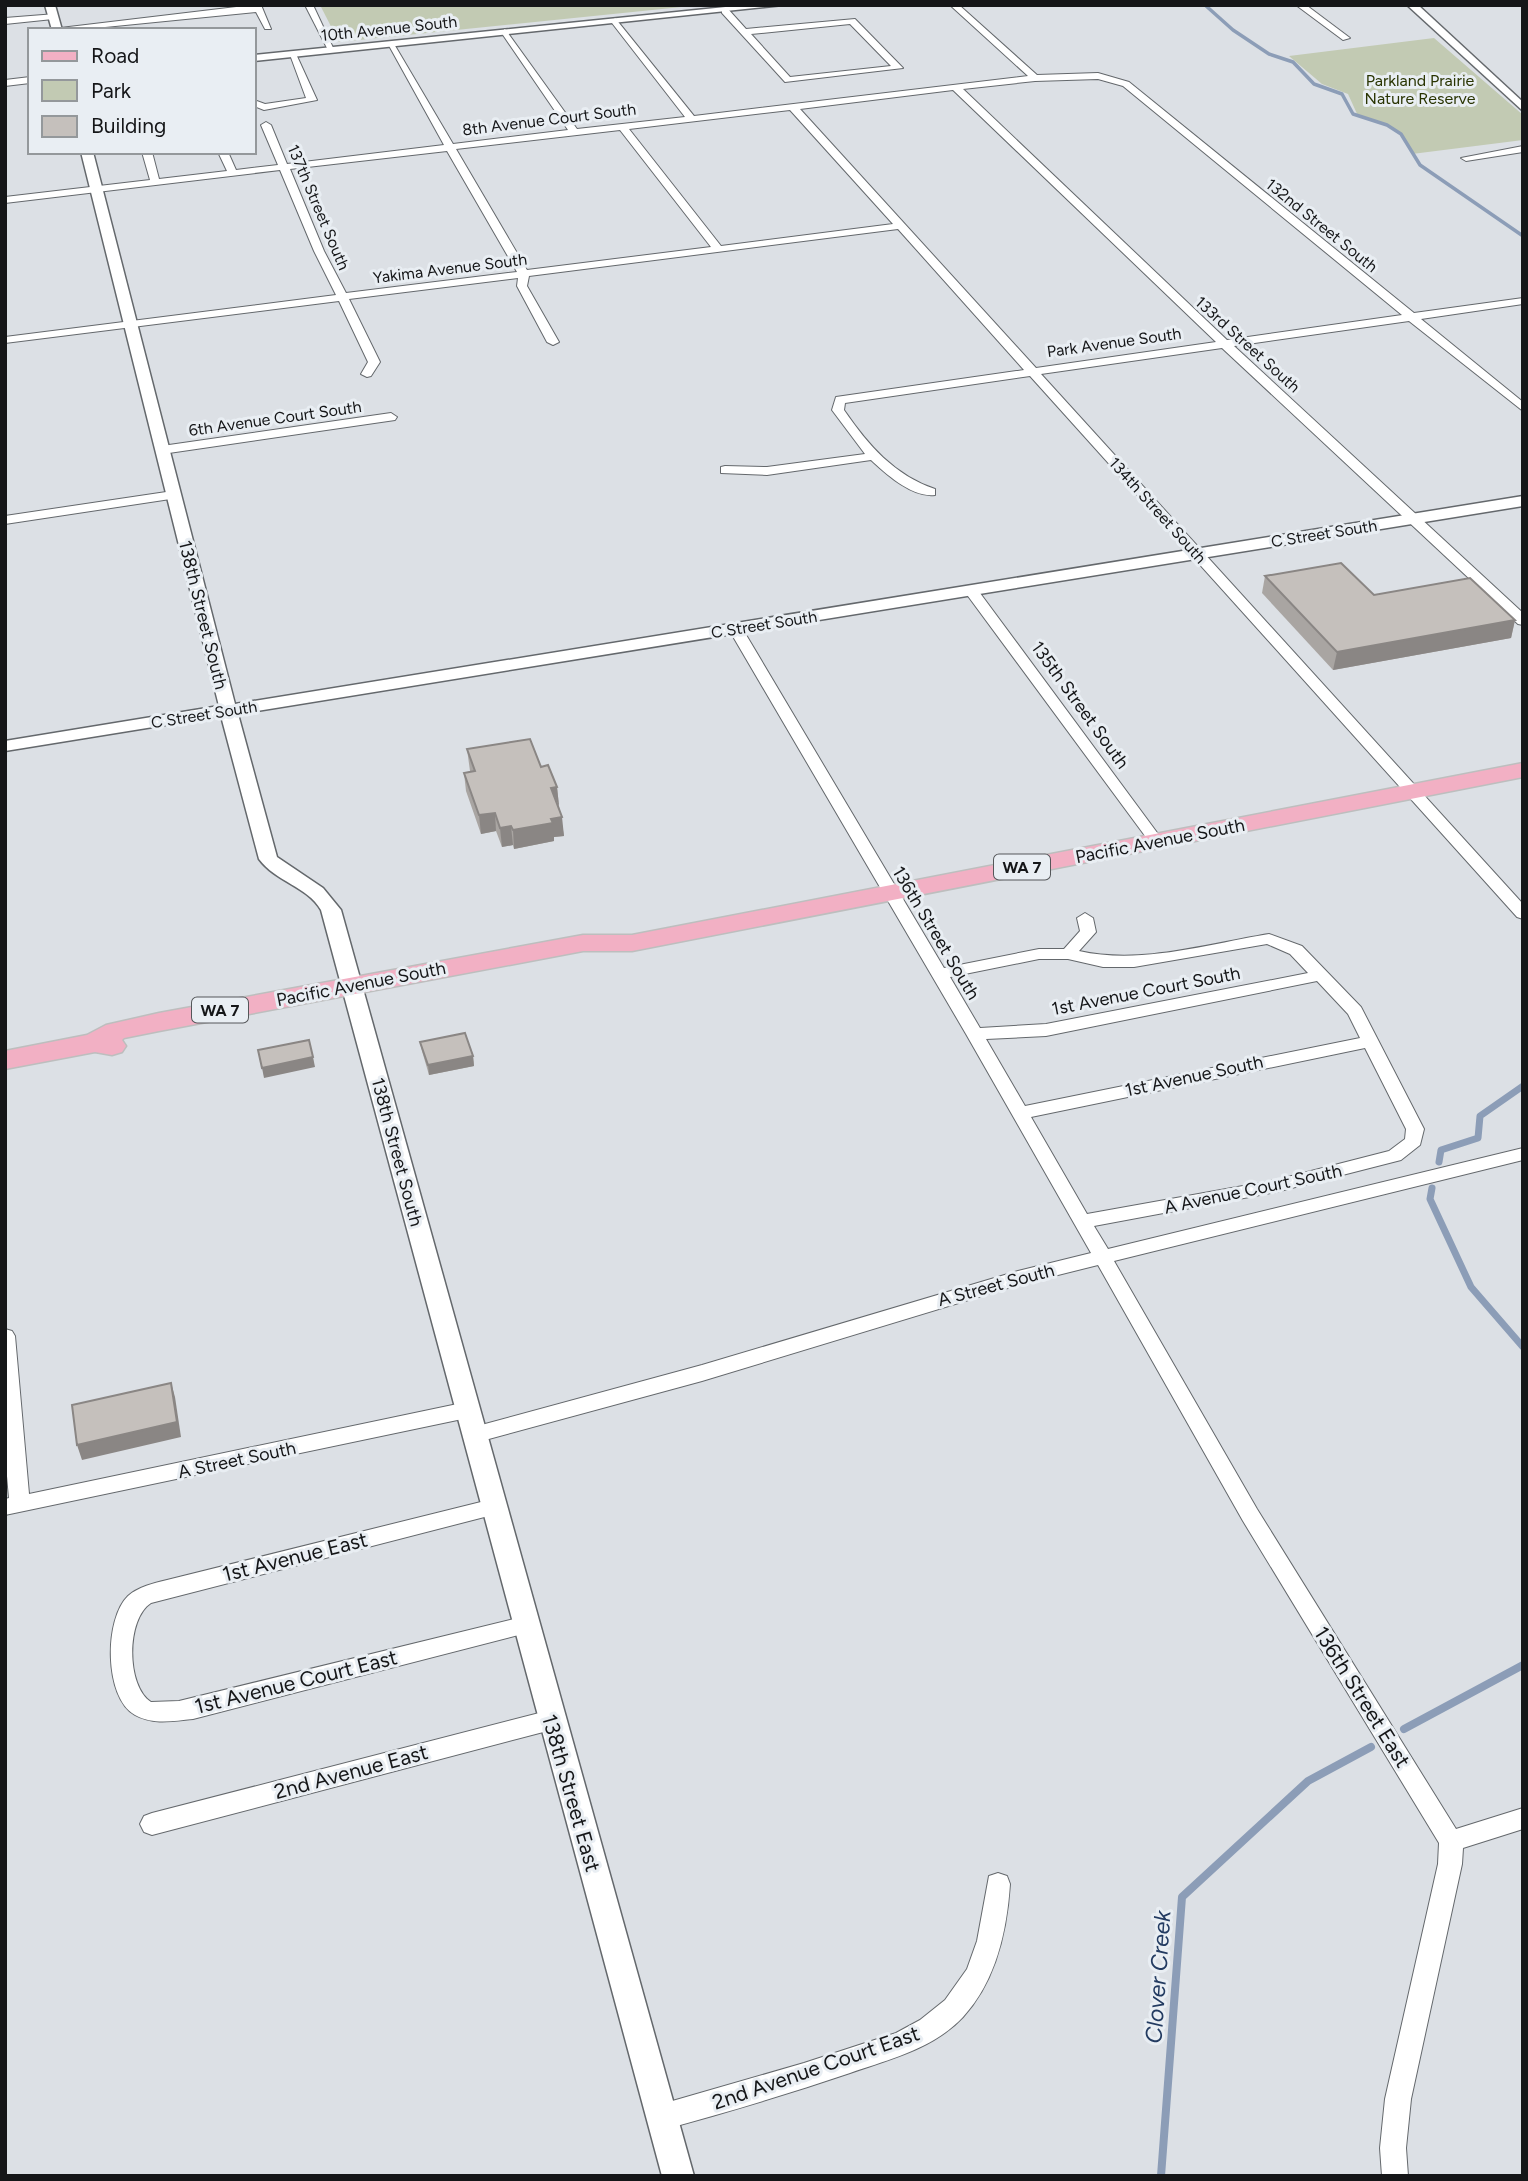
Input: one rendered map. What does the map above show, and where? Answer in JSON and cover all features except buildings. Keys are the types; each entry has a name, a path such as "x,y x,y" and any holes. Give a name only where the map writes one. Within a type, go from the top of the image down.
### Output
{"main road":[{"name":"Pacific Avenue South","path":"5,1060 95,1043 116,1046 353,995 591,959 632,943 1523,770"}],"street":[{"path":"309,5 332,50"},
{"name":"10th Avenue South","path":"256,58 778,5"},
{"path":"954,5 1035,78"},
{"path":"1300,5 1346,38"},
{"path":"1412,5 1523,108"},
{"path":"92,28 146,25 258,7 268,27"},
{"path":"725,10 788,80 898,68 852,22 745,32"},
{"path":"5,21 52,11"},
{"path":"212,14 218,16 223,25"},
{"path":"615,21 691,118"},
{"path":"505,32 572,131"},
{"path":"390,44 524,275 522,286 553,342"},
{"path":"256,104 272,107 313,100 292,54"},
{"name":"8th Avenue Court South","path":"5,200 1035,78 1098,76"},
{"name":"132nd Street South","path":"1098,76 1126,84 1523,408"},
{"path":"5,83 28,80"},
{"name":"133rd Street South","path":"956,88 1084,215 1523,621"},
{"name":"134th Street South","path":"792,106 1523,914"},
{"name":"137th Street South","path":"266,125 319,251 346,300 374,362 367,374"},
{"path":"622,126 719,250"},
{"path":"1466,158 1523,149"},
{"name":"138th Street South","path":"88,154 265,856 279,871 325,898 332,916 471,1422"},
{"path":"148,154 155,181"},
{"path":"224,154 232,172"},
{"name":"Yakima Avenue South","path":"5,340 899,226"},
{"name":"Park Avenue South","path":"875,456 840,413 837,404 854,395 1523,301"},
{"name":"6th Avenue Court South","path":"162,450 391,417"},
{"path":"725,470 767,471 875,456 898,478 931,492"},
{"path":"5,520 173,495"},
{"name":"C Street South","path":"5,746 972,592 1523,500"},
{"name":"135th Street South","path":"972,592 1156,841"},
{"name":"136th Street South","path":"735,628 975,1034 1081,1222 1104,1257"},
{"path":"1068,954 1088,932 1085,918"},
{"path":"939,974 1039,954 1068,954 1103,962 1134,962 1269,939 1296,950 1323,975 1355,1011 1368,1042"},
{"name":"1st Avenue Court South","path":"975,1034 1046,1030 1323,975"},
{"name":"1st Avenue South","path":"1020,1113 1368,1042"},
{"name":"A Avenue Court South","path":"1081,1222 1276,1186 1395,1157 1408,1147 1415,1137 1412,1121 1368,1042"},
{"name":"A Street South","path":"13,1505 471,1422 702,1373 1018,1278 1523,1154"},
{"name":"136th Street East","path":"1104,1257 1161,1362 1250,1515 1451,1841"},
{"path":"5,1336 13,1505"},
{"name":"138th Street East","path":"471,1422 678,2176"},
{"name":"1st Avenue East","path":"121,1636 126,1615 134,1603 160,1591 493,1507"},
{"name":"1st Avenue Court East","path":"121,1636 129,1695 143,1709 166,1712 209,1705 526,1625"},
{"name":"2nd Avenue East","path":"152,1824 551,1720"},
{"path":"1395,2176 1393,2148 1398,2099 1450,1864 1451,1841 1523,1818"},
{"name":"2nd Avenue Court East","path":"662,2117 767,2089 899,2044 940,2022 975,1979 989,1949 998,1884"}],"green space":[{"path":"320,5 701,5 339,42"},
{"name":"Parkland Prairie Nature Reserve","path":"1434,38 1523,115 1523,140 1412,154 1401,134 1387,125 1358,116 1348,94 1322,84 1289,56"}],"waterway":[{"path":"1205,5 1233,30 1269,54 1293,62 1314,84 1342,94 1353,114 1387,125 1401,134 1420,165 1523,236"},
{"name":"Clover Creek","path":"1439,1162 1441,1150 1478,1138 1480,1116 1523,1086"},
{"name":"Clover Creek","path":"1432,1188 1430,1199 1471,1287 1523,1347"},
{"name":"Clover Creek","path":"1404,1729 1523,1665"},
{"name":"Clover Creek","path":"1161,2176 1182,1897 1308,1781 1371,1747"}]}
